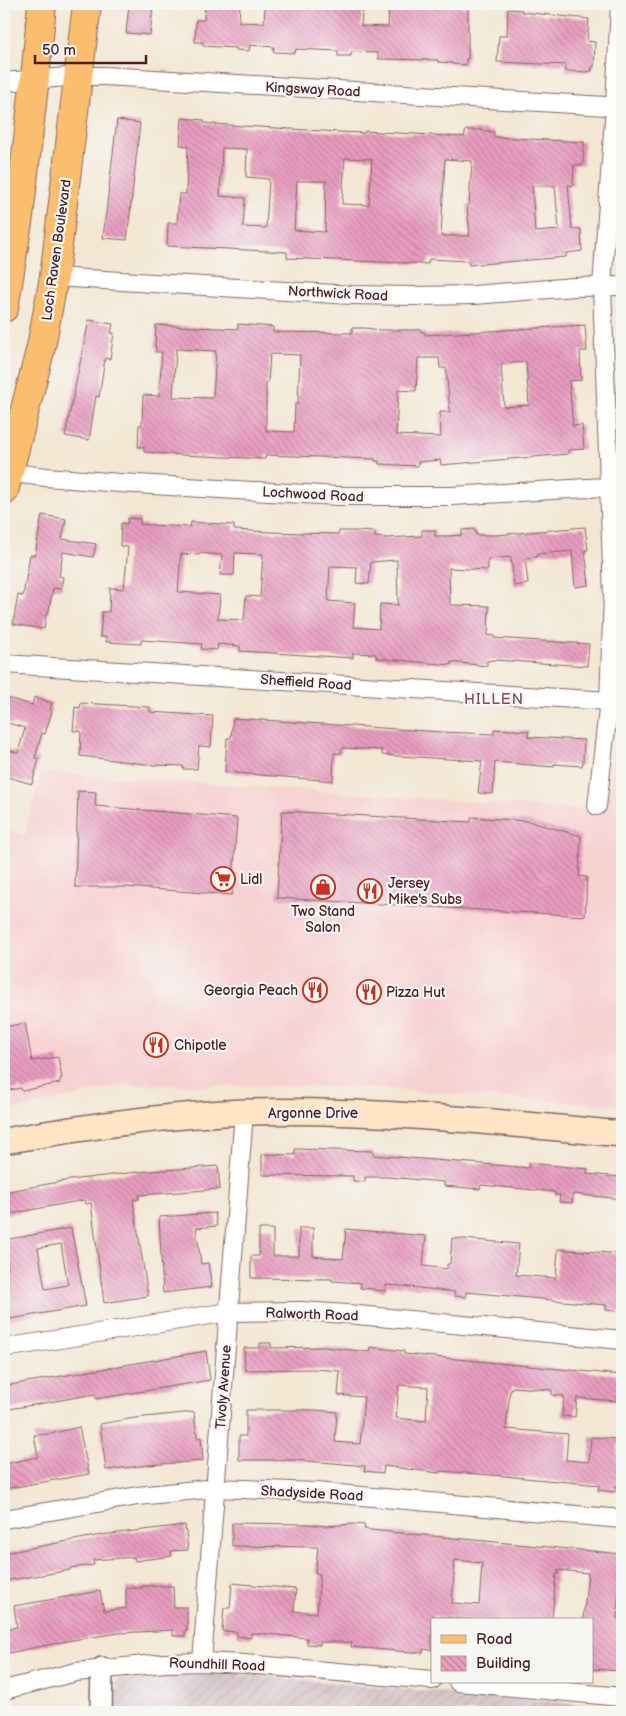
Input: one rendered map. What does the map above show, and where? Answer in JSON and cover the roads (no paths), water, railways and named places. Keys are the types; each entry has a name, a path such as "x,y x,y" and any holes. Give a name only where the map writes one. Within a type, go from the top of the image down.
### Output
{"main road":[{"path":"4,308 19,216 42,4"},
{"name":"Loch Raven Boulevard","path":"5,479 41,347 54,278 80,76 87,4"},
{"name":"Argonne Drive","path":"4,1141 143,1120 244,1112 408,1115 622,1134"}],"street":[{"path":"597,806 608,701 613,595 616,487 602,286 619,107 620,4"},
{"name":"Kingsway Road","path":"4,82 35,78 80,76 619,107"},
{"name":"Northwick Road","path":"54,278 341,294 415,296 474,295 622,286"},
{"name":"Lochwood Road","path":"5,479 120,483 338,496 452,496 616,487"},
{"name":"Sheffield Road","path":"4,664 608,701"},
{"name":"Tivoly Avenue","path":"202,1662 244,1112"},
{"name":"Ralworth Road","path":"4,1348 229,1312 300,1311 622,1340"},
{"name":"Shadyside Road","path":"4,1519 138,1496 216,1488 316,1492 622,1519"},
{"name":"Roundhill Road","path":"4,1690 76,1672 102,1668 202,1662 292,1667 431,1680"},
{"path":"102,1668 102,1712"},
{"path":"480,1684 622,1697"}],"place":[{"name":"Lidl","path":"223,879"},
{"name":"Two Stand Salon","path":"323,887"},
{"name":"Jersey Mike's Subs","path":"370,891"},
{"name":"Georgia Peach","path":"315,990"},
{"name":"Pizza Hut","path":"369,992"},
{"name":"Chipotle","path":"156,1045"}],"district":[{"name":"HILLEN","path":"494,699"}]}
